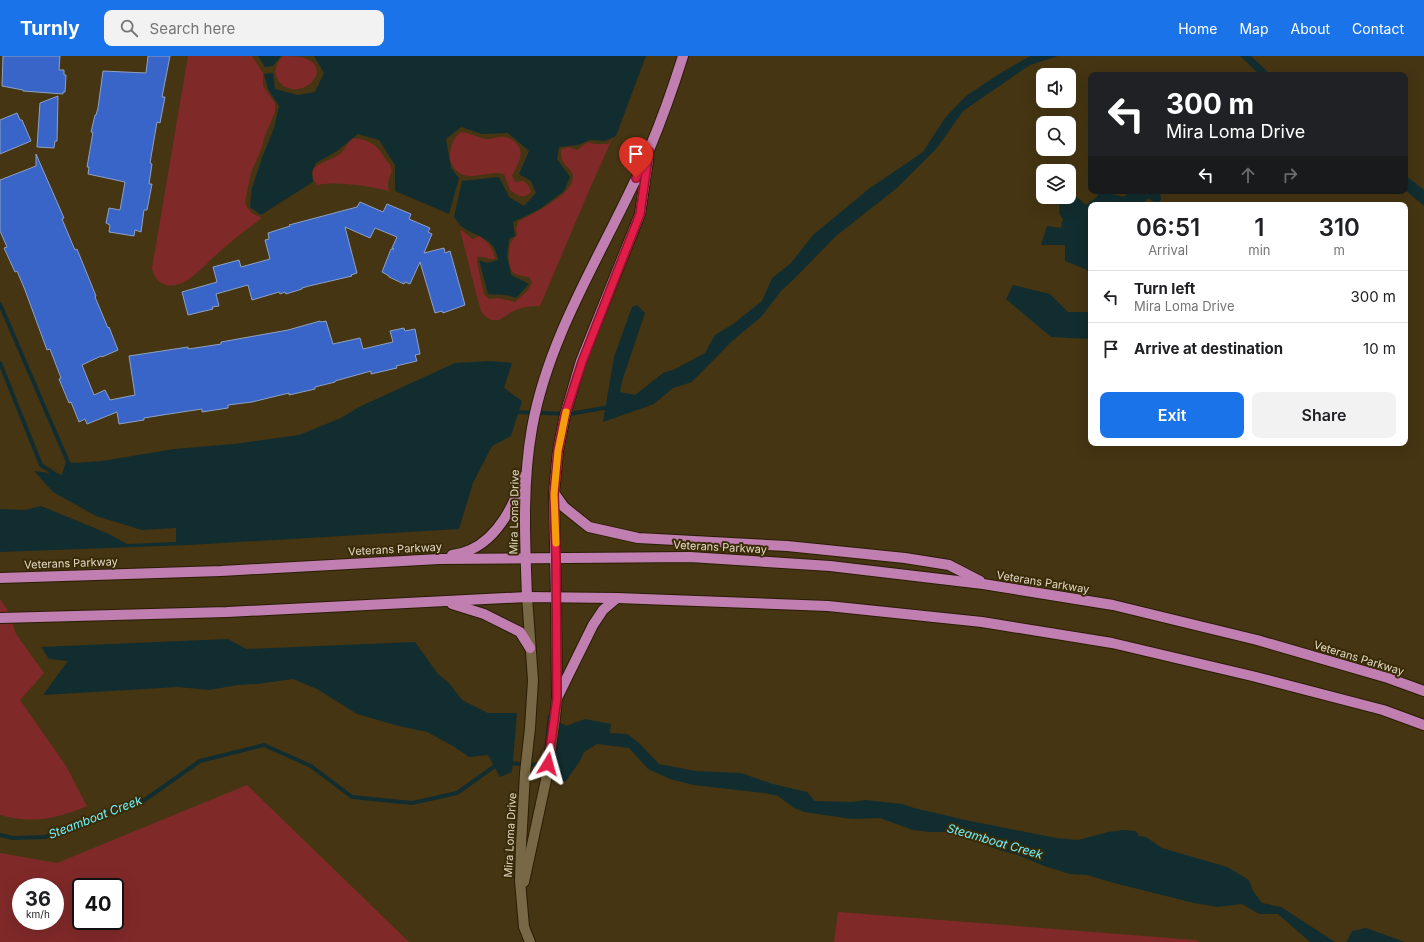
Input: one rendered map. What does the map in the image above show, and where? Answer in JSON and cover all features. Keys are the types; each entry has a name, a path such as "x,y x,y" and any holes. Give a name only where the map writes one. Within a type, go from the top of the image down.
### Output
{"main road":[{"name":"Mira Loma Drive","path":"527,597 524,532 527,459 540,394 551,357 563,329 649,151 683,56"},
{"name":"Mira Loma Drive","path":"556,598 554,494 561,435 565,415 582,362 640,214 649,151"},
{"path":"438,559 470,550 485,541 503,520 518,494 527,459"},
{"path":"554,494 564,507 589,527 638,538 787,546 905,558 949,565 987,584"},
{"name":"Veterans Parkway","path":"0,578 221,570 438,559 690,557 830,566 987,584 1114,605 1257,640 1388,678 1424,691"},
{"path":"0,618 227,612 527,597 616,598 828,606 982,622 1104,641 1252,676 1383,710 1424,725"},
{"path":"557,698 593,625 603,610 616,598"},
{"path":"444,602 484,614 520,632 530,648"}],"street":[{"name":"Mira Loma Drive","path":"527,597 533,680 532,712 525,773 520,881 524,926 530,942"},
{"name":"Mira Loma Drive","path":"521,898 546,780 555,718 557,698 556,598"}],"shaded area":[{"path":"188,56 252,56 263,73 263,86 275,103 275,112 251,173 245,202 252,213 262,218 245,230 191,278 177,285 167,285 163,284 156,278 152,268"},
{"path":"283,56 308,59 314,64 317,75 308,86 299,89 291,89 284,86 278,80 276,73 277,65"},
{"path":"461,132 485,139 505,137 510,138 515,142 519,146 521,154 512,176 515,182 523,181 528,185 531,192 526,196 519,196 510,190 504,174 491,173 471,176 459,173 452,165 450,155 453,141"},
{"path":"353,138 365,140 374,145 390,164 392,171 388,181 389,191 344,184 317,185 313,177 315,167 341,153"},
{"path":"612,139 540,306 525,307 515,310 499,320 492,320 486,317 481,311 460,230 473,239 479,236 487,243 493,252 495,259 477,257 484,294 489,299 498,298 515,302 528,290 532,282 529,277 514,273 509,263 510,245 511,241 517,235 516,229 518,222 551,203 567,190 573,176 571,170 562,160 561,150 568,147 577,150 588,142 594,144 608,144"},
{"path":"0,599 8,611 16,634 44,673 20,700 66,766 87,806 55,817 34,820 12,818 0,815"},
{"path":"247,785 409,942 0,942 0,853 57,863"},
{"path":"838,912 1195,940 1200,942 834,942"}],"water":[{"path":"258,56 281,56 273,66 265,67"},
{"path":"314,56 646,56 616,136 605,141 590,140 578,145 559,147 557,159 570,177 564,191 540,209 513,222 515,236 509,239 507,256 511,275 529,284 516,298 506,295 488,294 479,260 487,263 498,260 496,252 488,241 465,229 454,217 462,181 499,177 509,197 524,206 536,193 531,181 519,174 529,151 508,133 482,134 461,127 446,139 451,168 459,178 449,214 395,191 395,165 379,140 358,134 337,151 316,163 312,172 313,182 261,215 250,207 252,188 274,128 279,106 268,89 264,74 273,73 275,89 298,95 315,92 324,73"},
{"path":"1030,56 1058,56 1030,65 963,111 937,148 897,188 836,236 781,291 761,317 732,341 692,382 673,388 654,404 603,422 614,357 632,307 637,305 645,313 622,381 620,392 635,395 663,373 675,369 705,353 715,335 733,324 762,301 772,278 791,263 813,235 870,188 923,152 945,118 966,96"},
{"path":"1240,56 1251,56 1268,72 1257,72"},
{"path":"1408,177 1424,190 1424,206 1408,193"},
{"path":"1098,194 1114,194 1123,197 1128,194 1160,194 1161,200 1159,202 1154,202 1148,198 1145,202 1090,202 1097,197"},
{"path":"1076,196 1086,205 1088,204 1088,272 1065,261 1065,245 1041,245 1047,226 1061,228 1063,219 1059,213 1060,204 1076,204"},
{"path":"1013,285 1050,294 1068,312 1088,312 1088,339 1051,337 1006,299"},
{"path":"491,361 512,363 504,388 522,401 511,436 492,446 473,483 459,529 189,545 0,552 0,509 25,510 41,506 109,534 127,544 176,542 176,528 142,530 96,516 53,492 34,471 64,475 68,462 102,461 174,449 234,444 299,435 341,418 359,407 455,363"},
{"path":"228,639 246,649 415,642 438,674 449,683 462,700 488,713 517,713 512,772 500,777 488,755 469,757 453,746 427,732 357,714 317,689 293,679 209,690 178,687 43,695 68,661 49,659 41,647"},
{"path":"548,715 566,726 585,719 611,724 610,733 627,734 638,742 659,764 696,771 741,773 773,784 807,792 815,801 852,802 865,800 902,804 965,820 1056,838 1078,840 1108,832 1123,830 1136,831 1139,836 1146,837 1162,848 1227,867 1249,880 1253,891 1262,903 1281,907 1335,942 1310,942 1278,914 1259,914 1242,904 1218,907 1194,903 1087,875 1070,874 949,832 913,830 880,818 852,819 804,812 794,808 778,796 693,785 670,779 648,769 629,748 597,744 584,752 580,761 565,782 541,779"},
{"path":"1366,928 1405,942 1345,942 1352,931"}],"building":[{"path":"3,56 60,56 59,70 64,70 64,75 66,75 65,92 63,92 63,94 23,91 2,86"},
{"path":"148,56 170,56 162,97 165,97 160,123 157,122 150,163 152,164 149,184 152,184 147,210 144,210 141,232 135,230 134,236 109,232 110,225 106,223 109,208 120,210 125,182 88,174 89,167 87,167 93,132 91,132 98,108 103,71 146,73"},
{"path":"58,96 57,141 55,141 54,148 37,147 40,103"},
{"path":"17,113 20,120 22,120 31,141 0,154 0,120"},
{"path":"36,154 118,350 82,365 94,395 105,390 110,400 135,395 129,356 188,347 188,349 221,344 221,342 288,330 320,321 326,321 333,344 360,338 363,349 393,342 390,331 404,328 405,331 415,329 420,354 415,355 417,361 396,366 397,368 371,374 371,371 315,387 315,389 289,395 289,393 252,402 228,405 228,408 202,412 202,409 144,418 144,420 119,424 117,412 87,424 85,419 79,422 59,379 61,378 50,349 47,350 17,271 15,272 4,248 7,247 0,231 0,180 36,166"},
{"path":"360,202 383,212 387,204 411,214 409,219 430,228 428,232 432,234 424,253 444,248 445,253 450,251 465,305 443,313 442,311 435,313 420,262 410,284 405,282 404,284 382,272 391,249 394,249 392,248 397,237 375,228 370,238 345,227 357,273 351,275 352,276 309,286 286,294 285,292 280,294 279,292 252,300 248,285 216,294 219,306 212,307 213,309 188,315 182,292 217,282 213,267 239,260 241,267 270,259 265,240 269,239 268,233 290,226 289,225 357,207"}],"waterway":[{"path":"0,304 68,462 64,475"},
{"path":"0,363 41,465 58,476"},
{"path":"513,412 569,414 610,407"},
{"name":"Steamboat Creek","path":"0,835 13,838 45,837 143,801 200,761 264,745 311,766 352,797 412,803 457,793 499,763"},
{"name":"Steamboat Creek","path":"507,763 539,765 546,767"}],"slow traffic":[{"path":"556,543 554,494 558,451 566,412"}],"route":[{"path":"548,764 557,698 554,494 558,451 565,415 582,362 640,214 649,151 636,178"}]}
